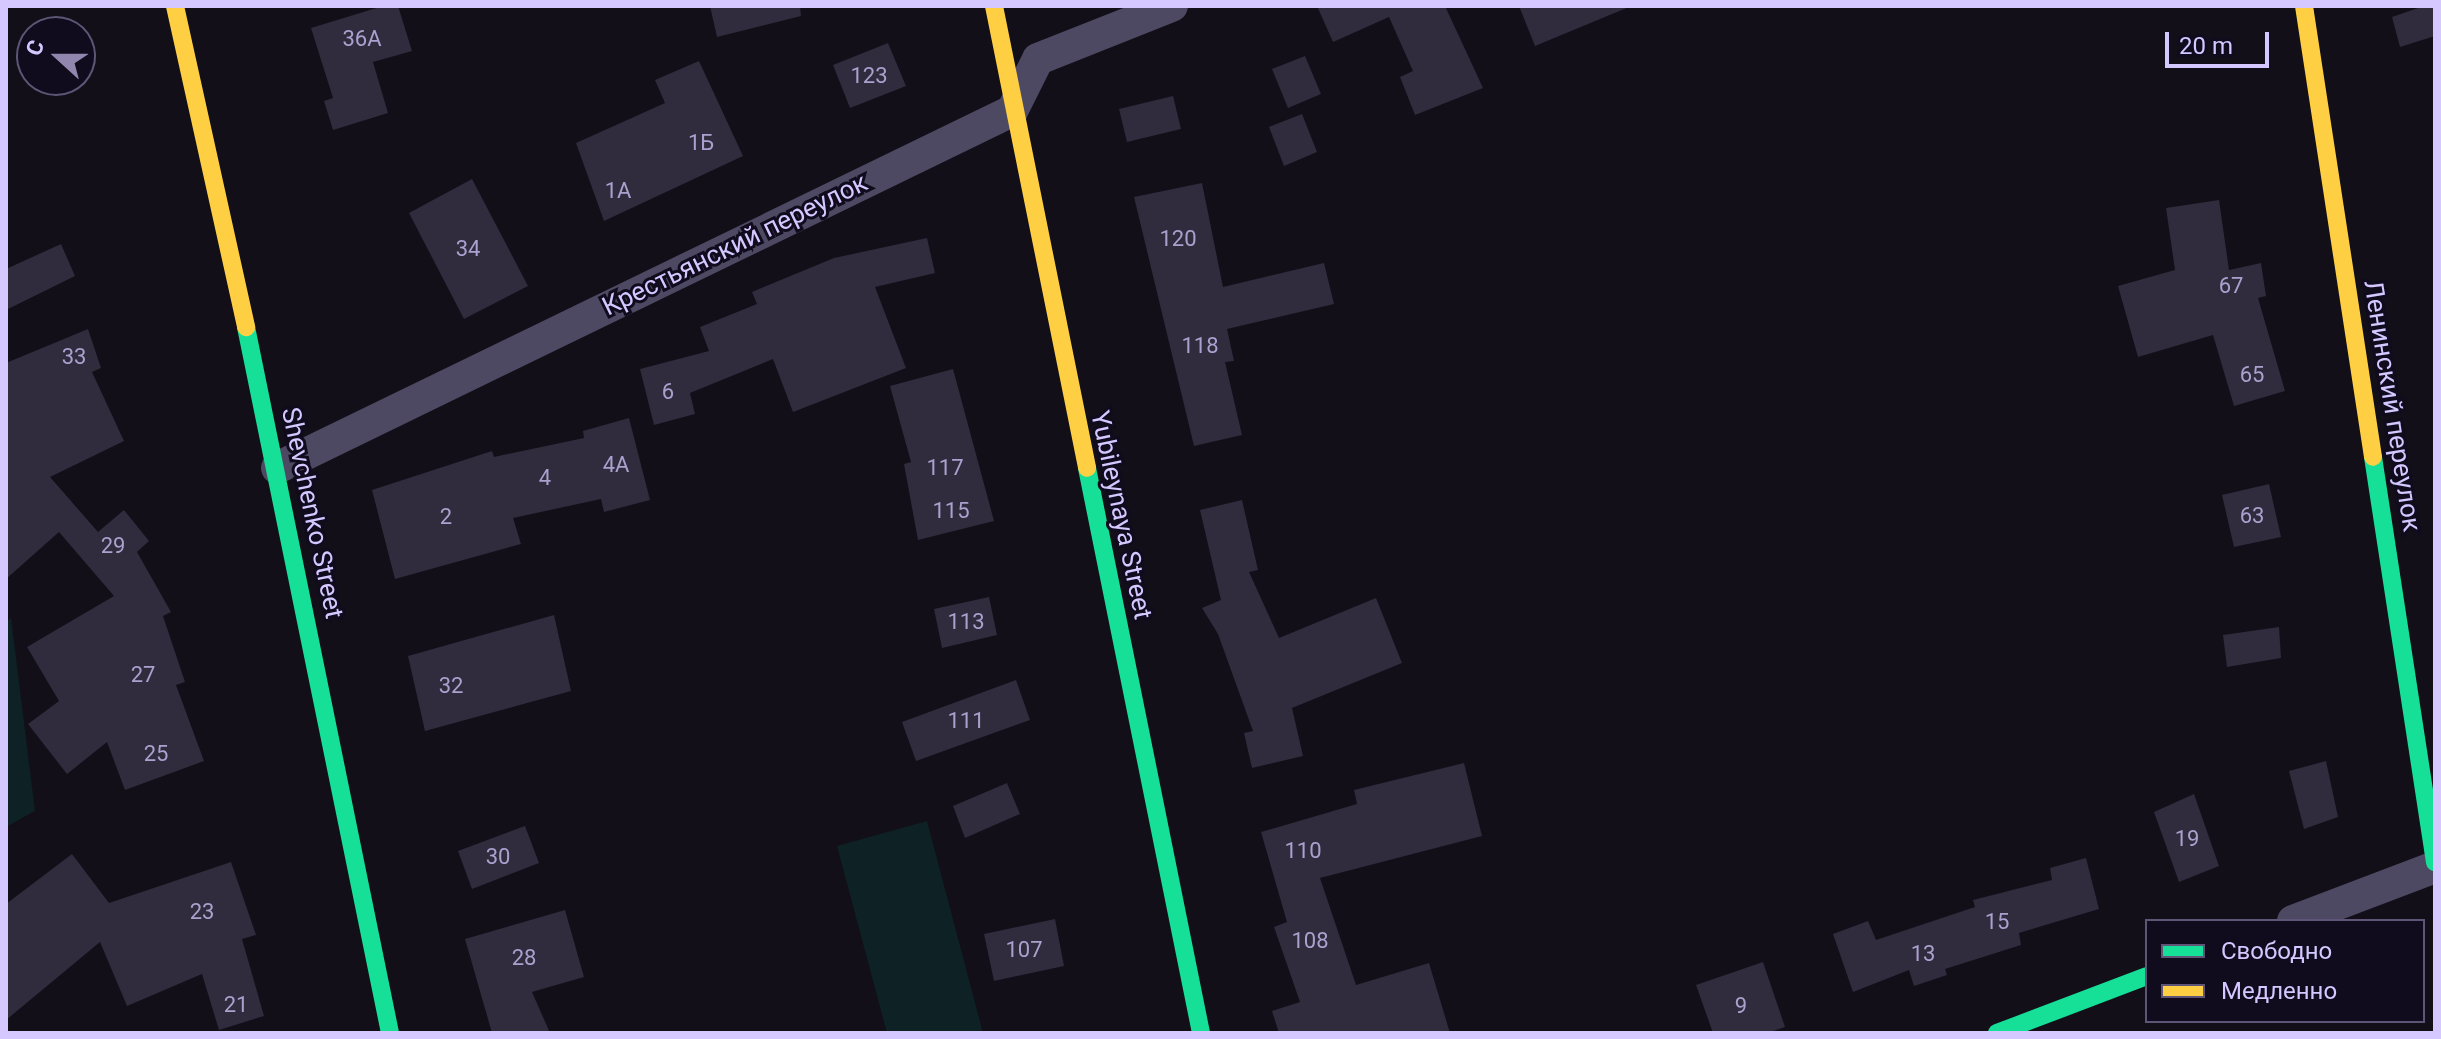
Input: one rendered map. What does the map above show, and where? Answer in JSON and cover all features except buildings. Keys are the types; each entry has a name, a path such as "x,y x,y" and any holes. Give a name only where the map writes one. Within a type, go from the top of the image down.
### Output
{"street":[{"name":"Shevchenko Street","path":"175,6 277,468 390,1033"},
{"name":"Yubileynaya Street","path":"994,6 1012,111 1201,1033"},
{"path":"1012,111 1038,59 1172,6"},
{"name":"Ленинский переулок","path":"2304,6 2435,865"},
{"name":"Крестьянский переулок","path":"277,468 1012,111"},
{"path":"2298,919 2435,865"},
{"path":"1997,1033 2145,977"}],"green space":[{"path":"11,618 35,811 6,827 6,622"},
{"path":"927,821 983,1033 887,1033 837,846"}],"traffic: fast":[{"path":"246,327 390,1033"},
{"path":"2373,457 2435,862"},
{"path":"1087,468 1201,1033"},
{"path":"1997,1033 2145,977"}],"traffic: slow":[{"path":"175,6 246,327"},
{"path":"994,6 1087,468"},
{"path":"2304,6 2373,457"}]}
